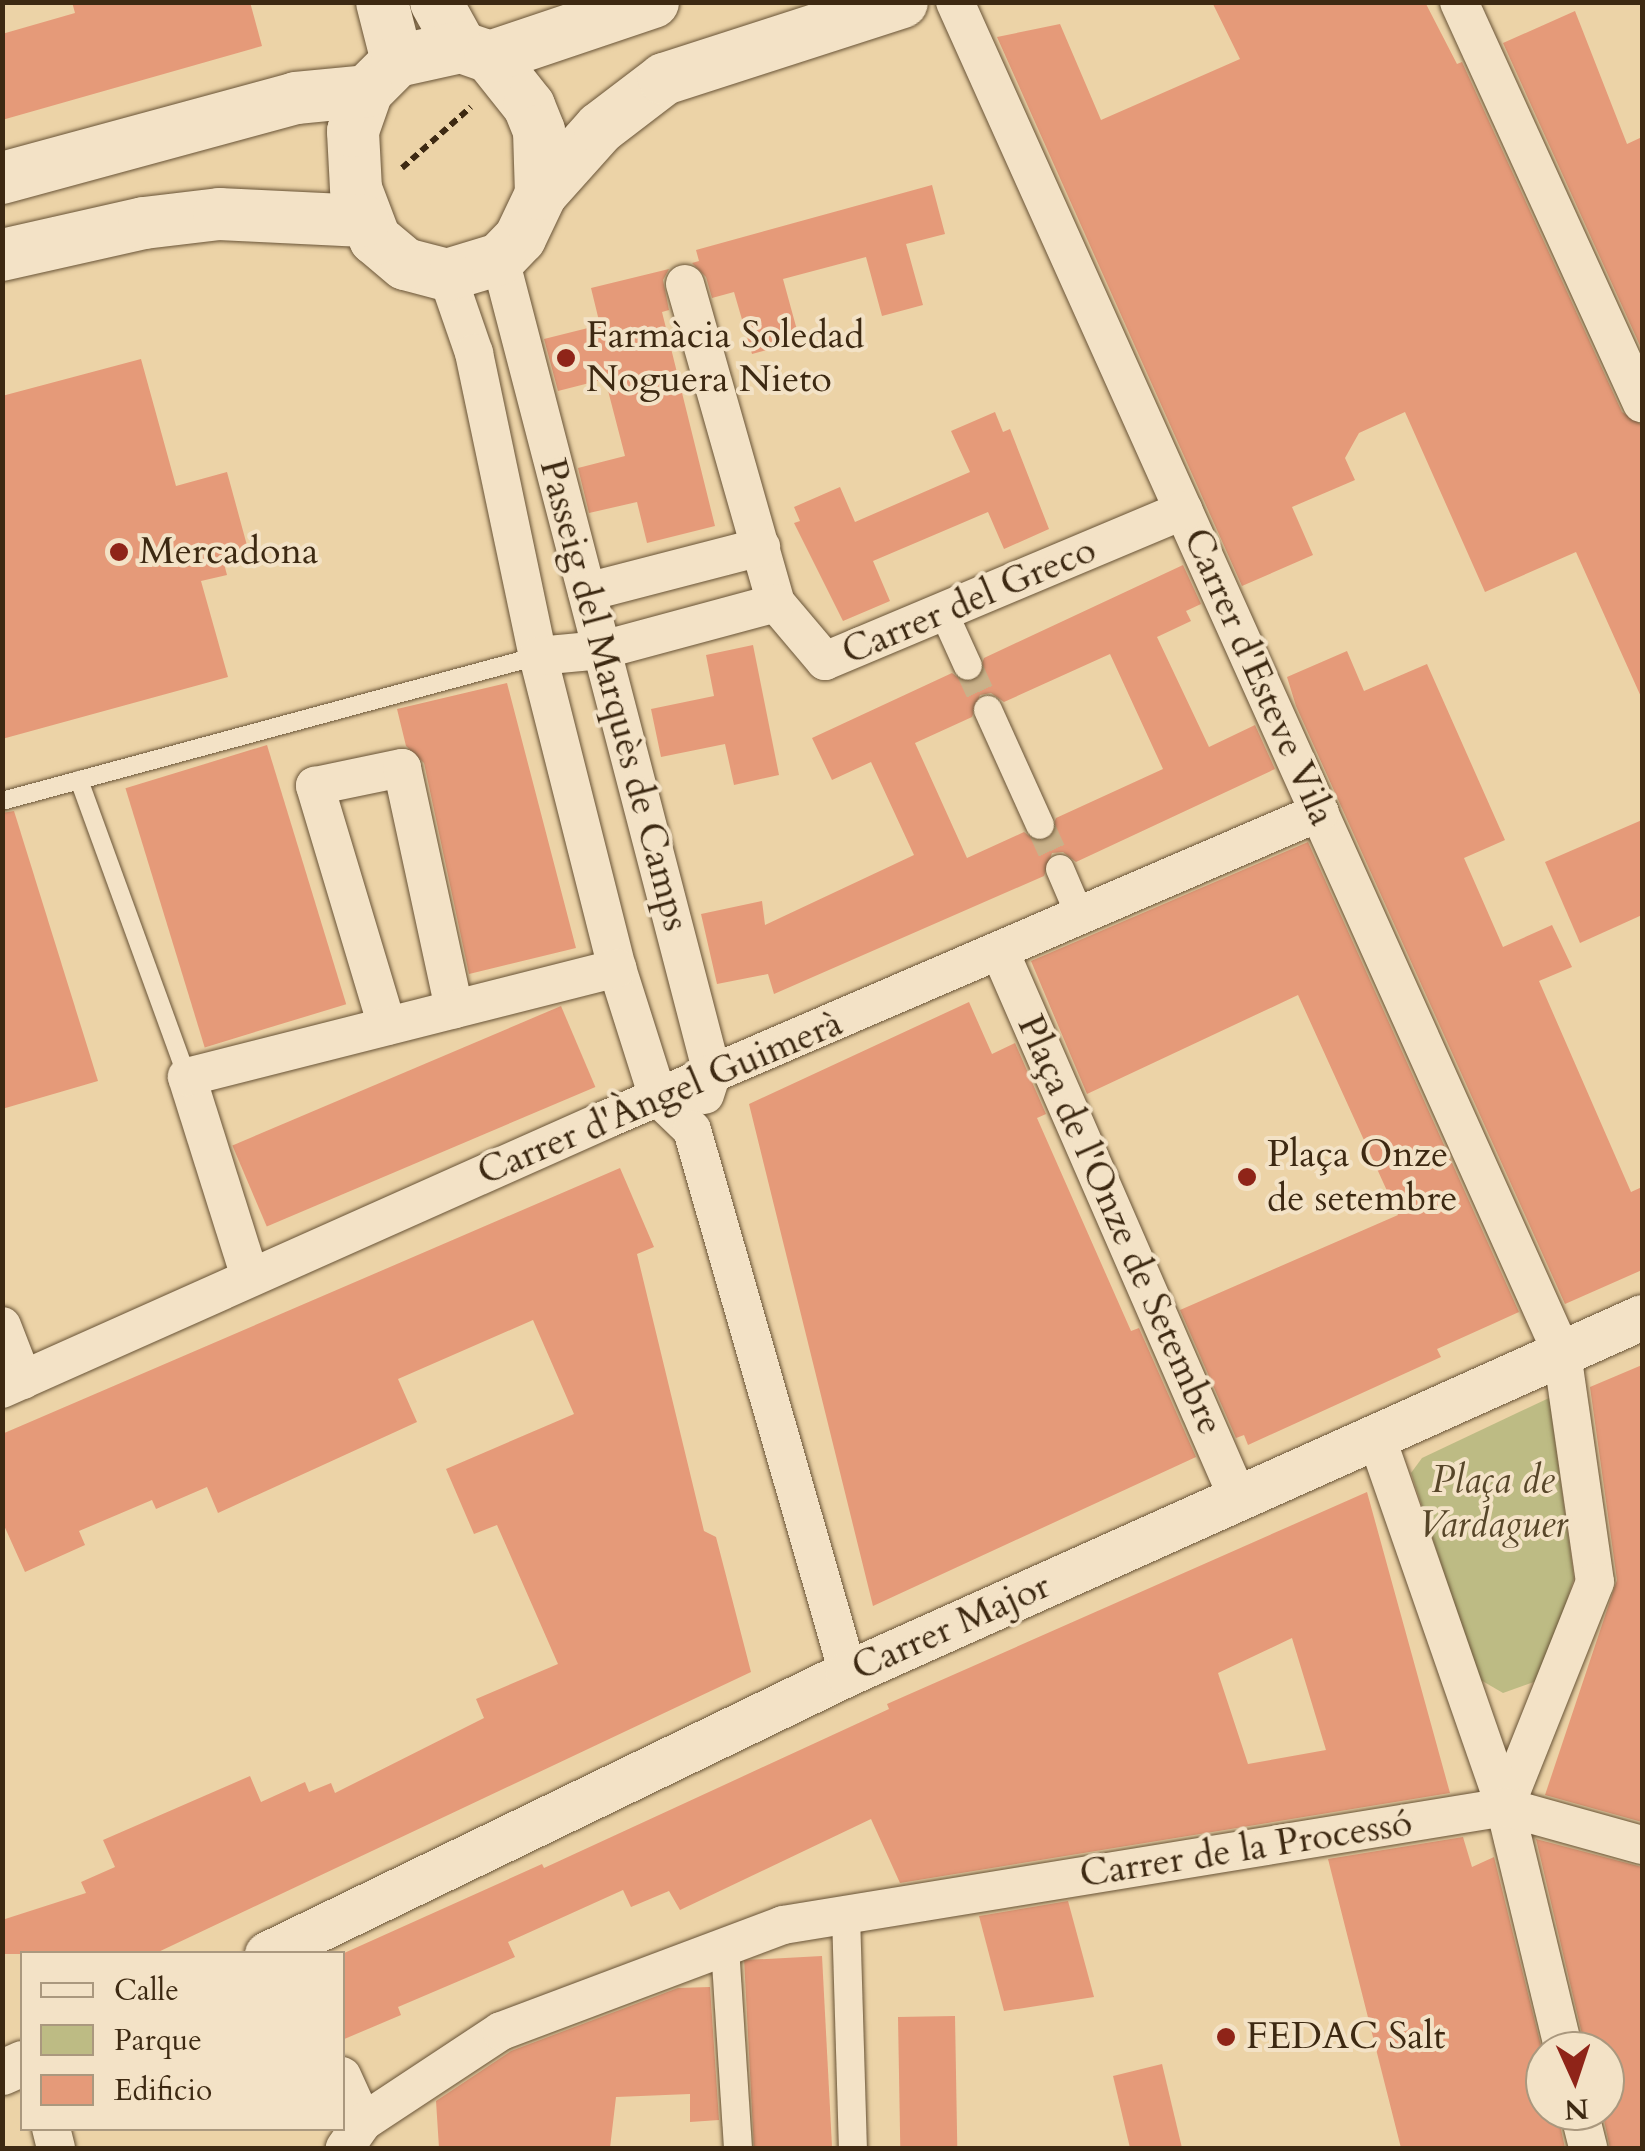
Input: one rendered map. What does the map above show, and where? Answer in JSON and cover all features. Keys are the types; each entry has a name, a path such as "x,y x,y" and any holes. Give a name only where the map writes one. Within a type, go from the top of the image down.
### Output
{"main road":[{"path":"382,2 382,76 357,108 352,156 364,220 386,252 421,271 446,275 500,259 520,238 542,194 600,128 664,79 902,2"},
{"path":"436,2 475,52 511,77 539,131 542,194"},
{"path":"2,178 654,2"},
{"path":"2,255 144,223 219,214 364,220"}],"street":[{"name":"Carrer d'Esteve Vila","path":"954,2 1562,1353 1596,1582 1504,1807"},
{"path":"1460,2 1642,403"},
{"name":"Passeig del Marquès de Camps","path":"500,259 712,1074"},
{"name":"Passeig del Marquès de Camps","path":"446,275 474,353 538,656 617,968 658,1096 692,1130 848,1673"},
{"name":"Carrer del Greco","path":"686,284 776,603 825,661 1184,510"},
{"path":"587,592 761,548"},
{"path":"538,656 602,650 776,603"},
{"path":"944,611 968,666"},
{"path":"988,710 1040,825"},
{"path":"387,1026 315,786 402,768 454,1009"},
{"name":"Carrer d'Àngel Guimerà","path":"13,1385 658,1096 1001,954 1320,812"},
{"path":"1060,869 1081,918"},
{"name":"Plaça de l'Onze de Setembre","path":"1001,954 1238,1498"},
{"path":"250,1276 187,1077 617,968"},
{"path":"692,1130 712,1074"},
{"name":"Carrer Major","path":"281,1951 848,1673 1642,1317"},
{"path":"2,1326 13,1385"},
{"path":"1377,1439 1504,1807 1559,2031"},
{"name":"Carrer de la Processó","path":"354,2135 501,2031 783,1925 1504,1807 1642,1845"},
{"path":"846,1915 853,2148"},
{"path":"726,1947 738,2148"},
{"path":"345,2091 354,2135"}],"lane":[{"path":"2,801 538,656"},
{"path":"79,780 187,1077"}],"green space":[{"name":"Plaça de Vardaguer","path":"1549,1398 1574,1578 1542,1679 1503,1693 1479,1679 1411,1473 1422,1458"}],"building":[{"path":"72,2 250,2 262,46 2,120 2,34 75,13"},
{"path":"1212,2 1425,2 1457,64 1462,62 1622,412 1642,425 1642,699 1576,552 1485,592 1405,412 1359,433 1345,458 1355,480 1292,507 1313,555 1242,586 997,37 1060,24 1101,120 1240,59"},
{"path":"1575,11 1627,144 1642,137 1642,350 1503,43"},
{"path":"932,185 945,234 906,244 923,305 882,316 866,257 783,279 800,341 752,354 734,292 712,298 706,277 692,263 699,261 696,250"},
{"path":"669,269 663,280 669,310 662,312 715,526 647,543 637,502 589,513 578,468 625,456 605,379 558,391 544,339 600,325 591,288"},
{"name":"Mercadona","path":"141,359 176,486 227,472 248,549 222,556 227,575 201,581 228,677 2,739 2,396"},
{"path":"995,412 1003,432 1010,429 1049,529 1004,549 988,512 873,561 890,601 843,621 794,523 800,521 794,507 840,487 855,522 970,472 951,431"},
{"path":"1183,565 1201,604 1186,611 1191,621 1157,637 1209,747 1255,725 1275,769 1076,862 1063,852 1052,853 1044,876 774,994 768,974 717,984 701,914 762,901 765,925 914,855 871,762 832,780 812,738 952,673 965,683 976,681 984,658","holes":["1110,654 1163,769 1056,818 1048,840 1037,842 1024,832 967,858 915,743 972,717 980,695 991,693 1004,702"]},
{"path":"753,645 779,775 734,785 725,744 661,757 651,709 714,696 706,655"},
{"path":"1347,651 1364,691 1427,664 1505,840 1464,858 1503,947 1552,925 1572,967 1539,981 1631,1192 1642,1187 1642,1270 1565,1304 1296,706 1287,677"},
{"path":"507,683 576,948 469,974 424,763 406,746 397,709"},
{"path":"267,745 346,1004 205,1047 125,788"},
{"path":"14,811 98,1081 2,1109 2,813"},
{"path":"1642,820 1642,915 1580,943 1545,862"},
{"path":"1308,842 1519,1312 1437,1349 1441,1357 1248,1445 1244,1435 1236,1438 1180,1310 1398,1215 1298,995 1087,1094 1031,961"},
{"path":"969,1002 992,1054 1015,1043 1046,1114 1037,1118 1131,1331 1139,1328 1196,1457 873,1606 749,1104"},
{"path":"561,1006 595,1087 267,1226 232,1145"},
{"path":"620,1168 654,1247 637,1254 704,1531 716,1537 751,1672 160,1951 2,1954 2,1920 86,1893 81,1882 115,1867 103,1840 250,1776 261,1802 305,1782 309,1792 331,1783 335,1793 484,1718 476,1699 558,1664 497,1525 474,1534 446,1469 574,1414 533,1320 398,1379 417,1422 218,1513 207,1487 156,1509 152,1500 79,1531 85,1545 25,1572 2,1521 2,1434"},
{"path":"1642,1365 1642,1822 1545,1795 1617,1580 1590,1387"},
{"path":"1367,1492 1450,1793 900,1883 871,1819 680,1910 669,1891 631,1907 623,1890 508,1942 515,1957 398,2007 401,2015 345,2039 345,1953 542,1864 544,1868 889,1709 887,1704","holes":["1292,1638 1326,1750 1248,1764 1218,1673"]},
{"path":"1463,1837 1472,1867 1494,1857 1537,2031 1525,2031 1525,2131 1561,2131 1565,2148 1401,2148 1328,1859"},
{"path":"1536,1839 1642,1867 1642,2148 1610,2148 1606,2131 1625,2131 1625,2031 1581,2031"},
{"path":"1068,1901 1094,1997 1004,2011 979,1916"},
{"path":"822,1956 832,2148 754,2148 744,1960"},
{"path":"710,1987 719,2120 690,2122 690,2094 616,2097 610,2148 439,2148 436,2101 511,2051 678,1988"},
{"path":"955,2016 957,2148 900,2148 898,2017"},
{"path":"1162,2064 1182,2148 1130,2148 1113,2076"}],"tunnel":[{"path":"968,666 988,710"},
{"path":"1040,825 1060,869"}],"place":[{"name":"Farmàcia Soledad Noguera Nieto","path":"566,358"},
{"name":"Mercadona","path":"119,552"},
{"name":"Plaça Onze de setembre","path":"1247,1177"},
{"name":"FEDAC Salt","path":"1226,2037"}]}
